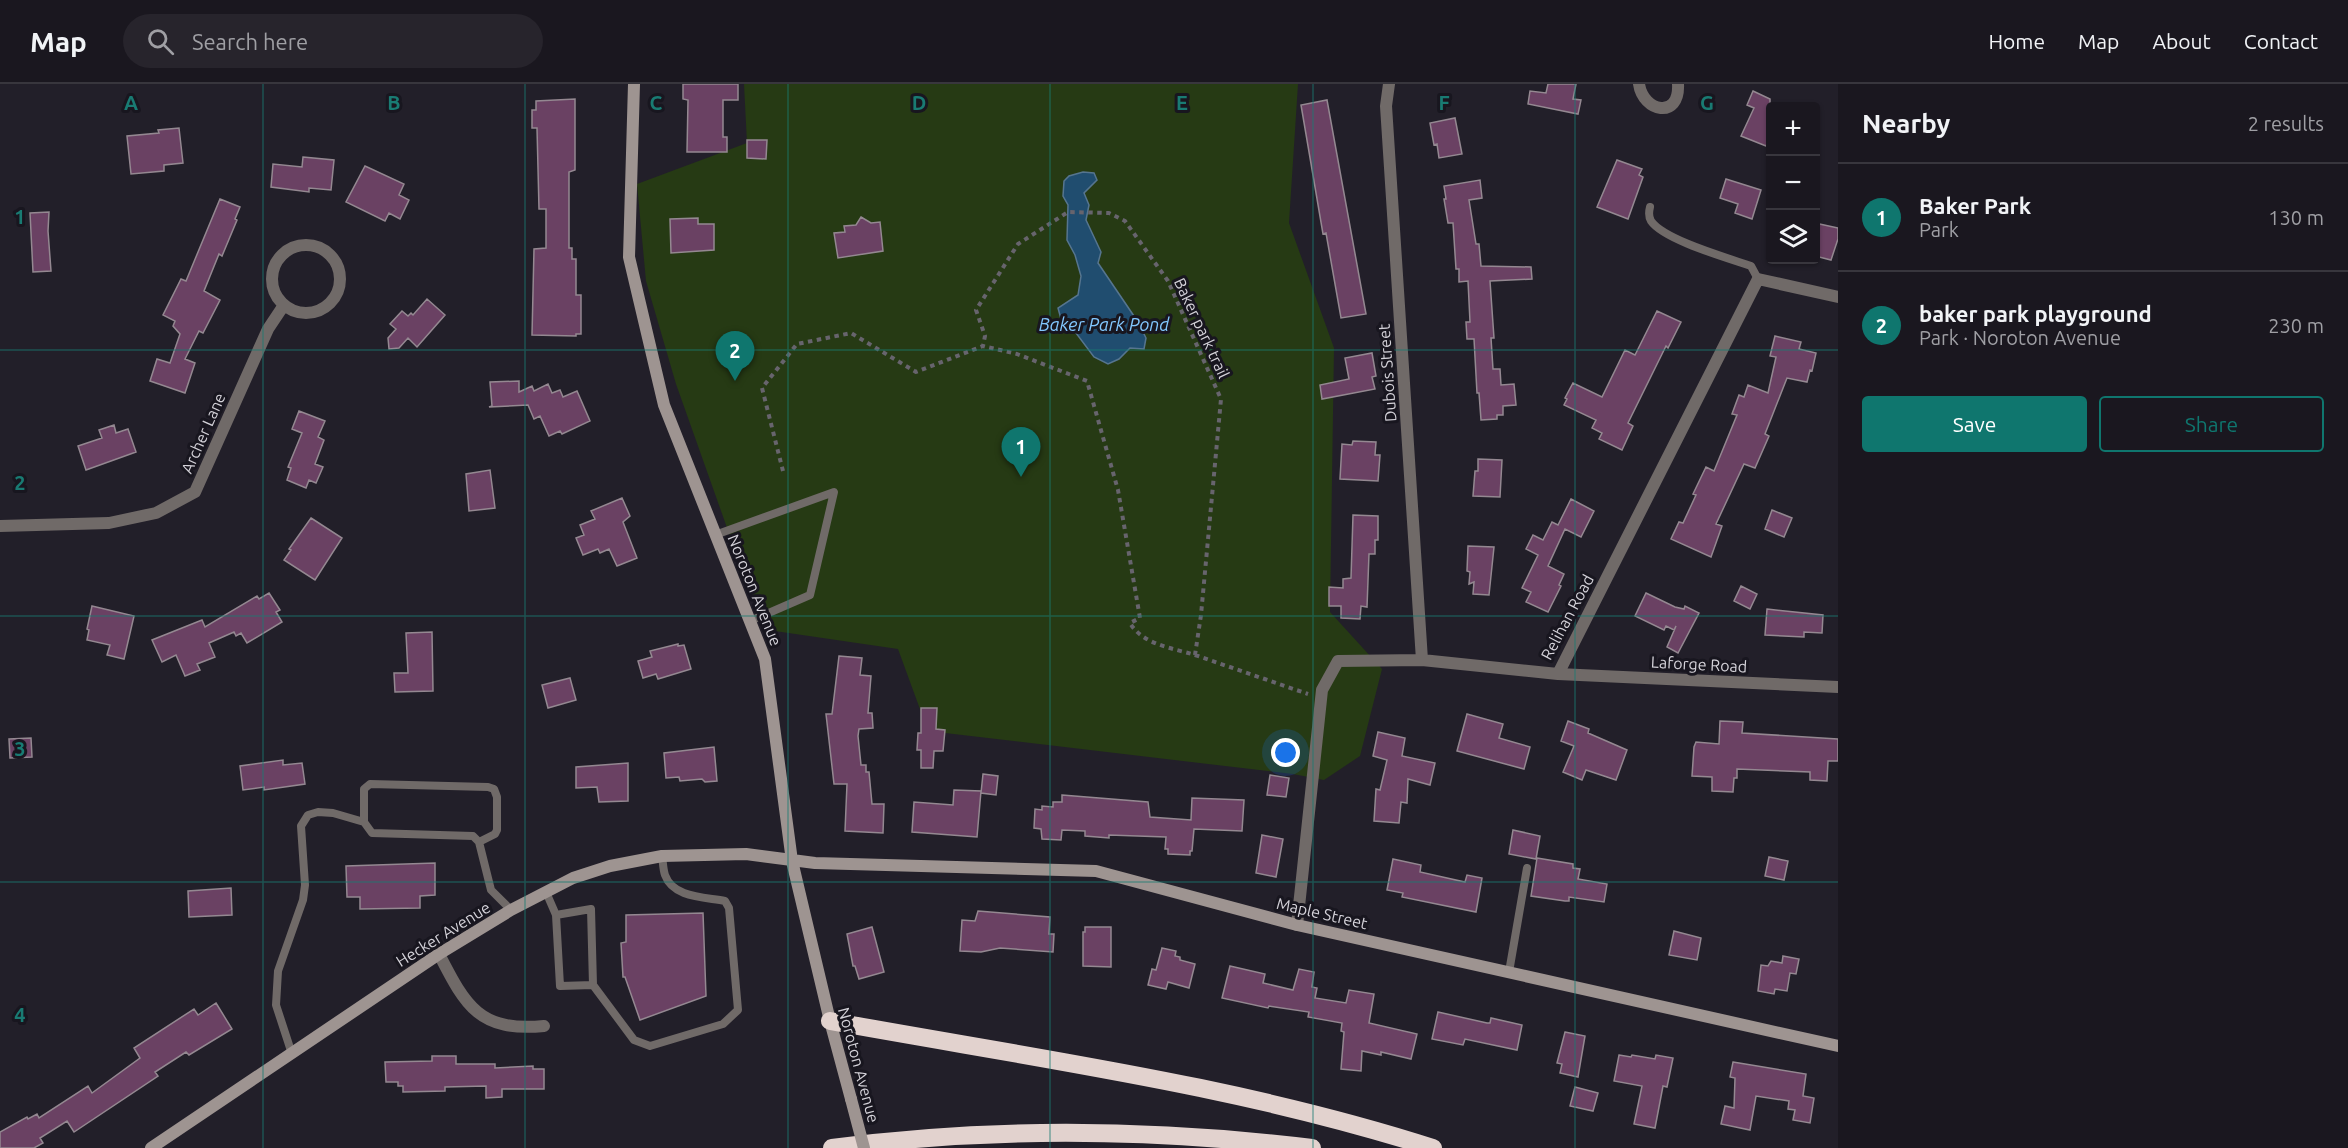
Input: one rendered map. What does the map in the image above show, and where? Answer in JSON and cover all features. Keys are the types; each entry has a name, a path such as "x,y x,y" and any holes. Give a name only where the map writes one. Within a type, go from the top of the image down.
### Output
{"highway":[{"path":"830,1021 1156,1079 1334,1119 1433,1148"},
{"path":"832,1148 925,1139 1066,1134 1204,1137 1312,1148"}],"main road":[{"name":"Noroton Avenue","path":"634,84 629,257 664,405 765,658 792,861 830,1021 864,1148"},
{"name":"Hecker Avenue","path":"151,1148 439,954 511,910 573,878 610,866 662,856 746,854 792,861"},
{"name":"Maple Street","path":"792,861 1096,871 1297,925 1838,1046"}],"street":[{"name":"Dubois Street","path":"1389,84 1386,106 1422,660"},
{"path":"1639,84 1645,99 1651,105 1667,108 1675,103 1679,94 1678,84"},
{"path":"303,245 316,246 328,252 336,263 340,275 339,289 332,300 322,309 309,313 296,311 284,305 276,294 272,282 273,268 280,257 290,248 303,245"},
{"name":"Relihan Road","path":"1297,925 1322,690 1338,661 1422,660 1558,674 1758,279"},
{"path":"1758,279 1838,297"},
{"name":"Archer Lane","path":"0,526 109,524 156,513 195,492 268,329 284,305"},
{"name":"Laforge Road","path":"1558,674 1838,687"},
{"path":"439,954 459,993 474,1010 490,1021 521,1028 544,1026"}],"lane":[{"path":"1650,207 1648,215 1651,221 1667,233 1751,266 1758,279"},
{"path":"716,535 834,492 810,595 750,621"},
{"path":"479,843 495,834 497,830 497,797 494,789 370,784 363,793 364,822 376,835 473,836 479,843 491,890 511,910"},
{"path":"292,1054 276,1005 278,972 282,954 294,929 303,900 305,885 301,826 308,815 318,812 333,813 364,822"},
{"path":"556,915 591,909 593,985 634,1040 650,1046 723,1024 738,1010 729,908 725,901 682,893 671,886 665,876 662,856"},
{"path":"1509,972 1527,868"},
{"path":"546,892 556,915 560,986 593,985"}],"path":[{"name":"Baker park trail","path":"983,346 985,336 976,310 988,291 1018,244 1068,212 1109,213 1125,221 1168,281 1221,399 1201,615 1195,655"},
{"path":"783,471 762,388 797,344 851,333 916,372 983,346 1017,354 1087,381 1118,490 1140,618 1130,623 1134,631 1151,642 1321,699"}],"green space":[{"path":"744,84 1298,84 1289,223 1334,348 1330,612 1382,669 1360,756 1324,780 1293,774 928,731 898,649 768,630 742,570 676,384 646,281 637,184 747,143"}],"water":[{"name":"Baker Park Pond","path":"1083,172 1094,173 1097,180 1084,193 1089,205 1086,220 1101,252 1098,263 1138,322 1146,338 1144,349 1130,348 1119,359 1108,364 1094,357 1073,329 1061,319 1058,308 1078,295 1081,276 1075,255 1067,240 1068,205 1063,196 1064,181 1069,176"}],"building":[{"path":"683,84 738,84 738,100 723,100 723,137 727,137 727,152 687,152 688,100 683,99"},
{"path":"1548,84 1576,84 1573,99 1581,100 1578,114 1528,104 1530,91 1546,93"},
{"path":"1753,91 1770,99 1770,102 1766,102 1766,146 1741,136 1754,108 1747,105"},
{"path":"575,99 575,170 569,172 569,248 572,248 572,259 576,259 576,295 581,295 581,334 576,334 576,336 532,335 534,249 546,248 546,209 539,209 537,128 532,128 532,110 536,110 536,101"},
{"path":"1327,100 1366,314 1341,318 1326,233 1323,234 1301,105"},
{"path":"1455,118 1462,154 1439,158 1430,123"},
{"path":"179,128 183,163 164,165 164,171 131,174 127,136 159,133 158,130"},
{"path":"747,140 767,140 766,159 747,158"},
{"path":"303,157 334,160 331,190 309,188 309,192 271,187 273,164 302,167"},
{"path":"1617,160 1642,169 1639,175 1643,177 1628,219 1597,207"},
{"path":"365,166 404,184 399,195 409,200 400,219 389,213 385,221 346,202"},
{"path":"1726,179 1761,190 1752,219 1735,213 1738,204 1720,198"},
{"path":"1480,180 1482,198 1469,200 1476,244 1479,244 1481,266 1531,267 1532,279 1490,281 1494,338 1491,338 1493,369 1500,369 1501,385 1514,384 1516,405 1503,406 1503,415 1497,415 1497,419 1481,420 1474,339 1467,339 1466,322 1470,322 1468,281 1459,282 1453,223 1448,223 1444,199 1446,199 1444,186"},
{"path":"220,199 240,207 222,256 219,254 204,291 220,300 203,333 199,331 185,359 195,363 185,393 150,381 157,359 170,363 180,334 173,326 175,321 163,315 181,279 186,281"},
{"path":"49,212 51,271 33,272 30,213"},
{"path":"861,217 871,223 880,222 883,251 838,258 834,233 845,232 844,226 856,225"},
{"path":"698,218 698,224 714,224 714,250 671,253 670,219"},
{"path":"1820,224 1838,228 1838,239 1831,260 1820,257"},
{"path":"427,299 445,315 417,347 408,338 399,348 389,349 388,338 396,329 390,324 402,311 408,316 411,313 413,315"},
{"path":"1657,311 1681,322 1668,348 1666,346 1628,423 1633,426 1622,450 1599,439 1602,433 1592,428 1596,420 1564,405 1567,399 1565,398 1573,383 1602,397 1625,350 1635,355"},
{"path":"1775,336 1801,342 1799,349 1816,353 1812,371 1810,370 1807,382 1787,378 1765,434 1769,436 1755,468 1744,464 1716,524 1722,526 1711,557 1671,539 1679,522 1683,523 1706,467 1714,471 1737,415 1732,414 1739,395 1744,397 1748,385 1768,393 1776,357 1770,356"},
{"path":"1372,353 1376,376 1372,377 1375,389 1322,399 1320,385 1349,379 1345,358"},
{"path":"519,381 519,392 532,386 534,391 548,384 552,393 560,390 563,397 577,391 590,421 562,434 560,431 549,436 540,416 534,419 528,405 489,407 492,406 490,382"},
{"path":"299,411 325,421 318,437 324,440 315,464 323,467 316,483 309,480 306,488 287,480 291,468 288,467 302,433 292,429"},
{"path":"114,425 116,433 128,429 136,452 86,470 78,446 102,438 99,430"},
{"path":"1353,441 1376,442 1375,455 1380,455 1378,481 1340,479 1342,444 1352,445"},
{"path":"1478,459 1502,460 1500,497 1473,496"},
{"path":"490,470 495,508 469,511 466,474"},
{"path":"622,498 630,516 623,522 637,558 617,566 609,549 600,553 598,549 583,555 576,538 584,535 580,525 595,519 591,511"},
{"path":"1571,499 1594,511 1581,537 1565,529 1548,566 1564,574 1559,585 1561,586 1548,612 1526,602 1531,592 1522,588 1538,555 1526,549 1533,535 1543,540 1552,522 1558,525"},
{"path":"1772,510 1792,518 1784,537 1765,529"},
{"path":"1353,515 1378,516 1378,540 1375,540 1375,554 1369,554 1367,607 1361,606 1360,619 1341,618 1341,606 1329,606 1329,587 1343,588 1343,579 1351,578"},
{"path":"311,518 342,538 315,580 284,560"},
{"path":"1468,546 1494,547 1489,595 1473,594 1474,582 1469,584 1470,572 1467,571"},
{"path":"1741,586 1757,594 1750,609 1734,601"},
{"path":"269,593 280,610 276,612 282,622 247,643 241,633 236,636 234,632 209,643 215,657 197,664 200,670 185,676 176,655 162,662 152,640 202,620 205,627 257,596 259,599"},
{"path":"1646,593 1675,607 1684,609 1685,606 1699,613 1678,653 1667,647 1676,626 1674,630 1666,626 1664,630 1635,616"},
{"path":"92,606 134,616 124,659 107,655 110,645 87,640"},
{"path":"1767,609 1823,615 1822,633 1804,632 1804,637 1765,635"},
{"path":"432,632 433,691 395,692 394,673 408,673 406,633"},
{"path":"678,644 678,646 684,645 691,669 658,679 656,674 643,678 638,661 652,657 650,651"},
{"path":"839,656 862,658 860,675 871,676 868,713 872,713 873,728 859,729 858,736 861,765 866,765 866,772 869,772 872,804 884,804 883,833 845,831 847,784 834,784 826,714 832,714"},
{"path":"570,678 576,700 548,708 542,685"},
{"path":"921,708 937,708 936,729 945,730 943,751 934,751 933,768 921,768 921,750 917,750 918,733 921,733"},
{"path":"1467,714 1503,724 1499,738 1530,747 1524,769 1457,751"},
{"path":"1568,721 1589,729 1588,733 1627,750 1616,780 1586,770 1582,780 1563,772 1574,746 1561,741"},
{"path":"1720,721 1743,722 1742,733 1838,739 1838,761 1828,761 1827,781 1810,780 1810,772 1737,769 1733,792 1712,791 1712,777 1692,776 1694,747 1696,742 1719,744"},
{"path":"1378,732 1405,738 1402,756 1435,763 1430,785 1408,779 1407,803 1401,802 1399,823 1374,821 1376,789 1380,790 1387,760 1373,756"},
{"path":"31,738 32,757 10,758 9,739"},
{"path":"714,747 717,781 705,782 702,779 680,781 679,777 666,778 664,753"},
{"path":"283,760 283,765 302,763 305,784 264,790 264,787 243,790 240,766"},
{"path":"628,763 628,801 599,802 597,787 576,788 576,767"},
{"path":"983,774 998,776 996,795 981,793"},
{"path":"1270,775 1289,778 1286,797 1267,795"},
{"path":"954,790 981,791 977,837 912,832 914,802 953,805"},
{"path":"1062,795 1148,802 1150,817 1191,820 1192,798 1244,800 1242,831 1194,829 1190,855 1168,854 1168,849 1165,849 1166,837 1109,835 1109,838 1085,836 1085,831 1062,830 1061,840 1042,839 1041,829 1034,828 1035,809 1042,810 1042,806 1053,807 1053,802 1062,802"},
{"path":"1513,830 1540,836 1536,859 1509,854"},
{"path":"1262,835 1283,839 1276,877 1256,873"},
{"path":"1769,857 1788,861 1784,880 1765,876"},
{"path":"1537,858 1573,864 1573,868 1580,869 1578,879 1607,884 1604,902 1569,897 1569,901 1565,901 1531,896"},
{"path":"1393,859 1421,865 1420,872 1465,882 1467,875 1482,878 1476,912 1402,897 1403,893 1387,890"},
{"path":"435,863 435,895 420,896 420,908 360,909 360,897 347,897 346,866"},
{"path":"231,888 232,915 189,917 188,891"},
{"path":"978,911 1050,917 1049,934 1054,934 1053,952 1000,948 981,952 960,951 962,920 975,921"},
{"path":"703,913 706,996 640,1020 625,977 623,977 621,943 626,942 626,915"},
{"path":"872,927 884,972 859,979 855,966 853,966 847,934"},
{"path":"1085,927 1111,927 1111,967 1083,966"},
{"path":"1674,931 1701,938 1697,960 1669,955"},
{"path":"1162,948 1176,951 1175,956 1180,957 1180,960 1195,964 1189,988 1168,982 1166,989 1148,985 1152,969 1156,970"},
{"path":"1783,956 1799,959 1796,974 1790,973 1787,991 1775,989 1774,994 1758,991 1761,965 1768,966 1771,961 1782,963"},
{"path":"1230,966 1265,974 1263,983 1293,990 1299,969 1314,972 1312,987 1317,988 1315,998 1346,1003 1349,990 1374,994 1369,1023 1417,1034 1411,1059 1381,1052 1381,1055 1362,1051 1361,1071 1341,1069 1344,1032 1341,1031 1342,1023 1308,1017 1309,1012 1269,1006 1268,1008 1222,998"},
{"path":"216,1003 232,1029 189,1055 186,1052 155,1072 158,1076 74,1132 67,1121 40,1138 43,1143 34,1148 0,1148 0,1132 27,1117 28,1119 37,1114 39,1118 88,1086 92,1093 140,1058 134,1048 194,1009 198,1015"},
{"path":"1438,1012 1487,1023 1490,1023 1491,1018 1522,1025 1517,1050 1465,1039 1463,1045 1432,1039"},
{"path":"1565,1032 1585,1036 1578,1077 1560,1073 1562,1064 1557,1063"},
{"path":"1619,1055 1655,1059 1656,1055 1673,1058 1667,1087 1663,1086 1655,1128 1634,1124 1642,1086 1614,1081"},
{"path":"432,1056 456,1056 456,1064 495,1064 495,1068 533,1066 533,1069 544,1069 544,1089 502,1089 502,1097 486,1098 486,1086 445,1087 445,1091 403,1092 403,1086 398,1086 398,1082 386,1082 385,1062 432,1061"},
{"path":"1733,1062 1806,1074 1803,1096 1814,1098 1810,1123 1793,1120 1795,1110 1788,1109 1789,1101 1756,1096 1750,1130 1721,1124 1725,1106 1734,1108 1735,1078 1730,1077"},
{"path":"1575,1087 1598,1093 1593,1111 1570,1106"}],"place":[{"name":"baker park playground","path":"735,381"},
{"name":"Baker Park","path":"1021,477"}]}
